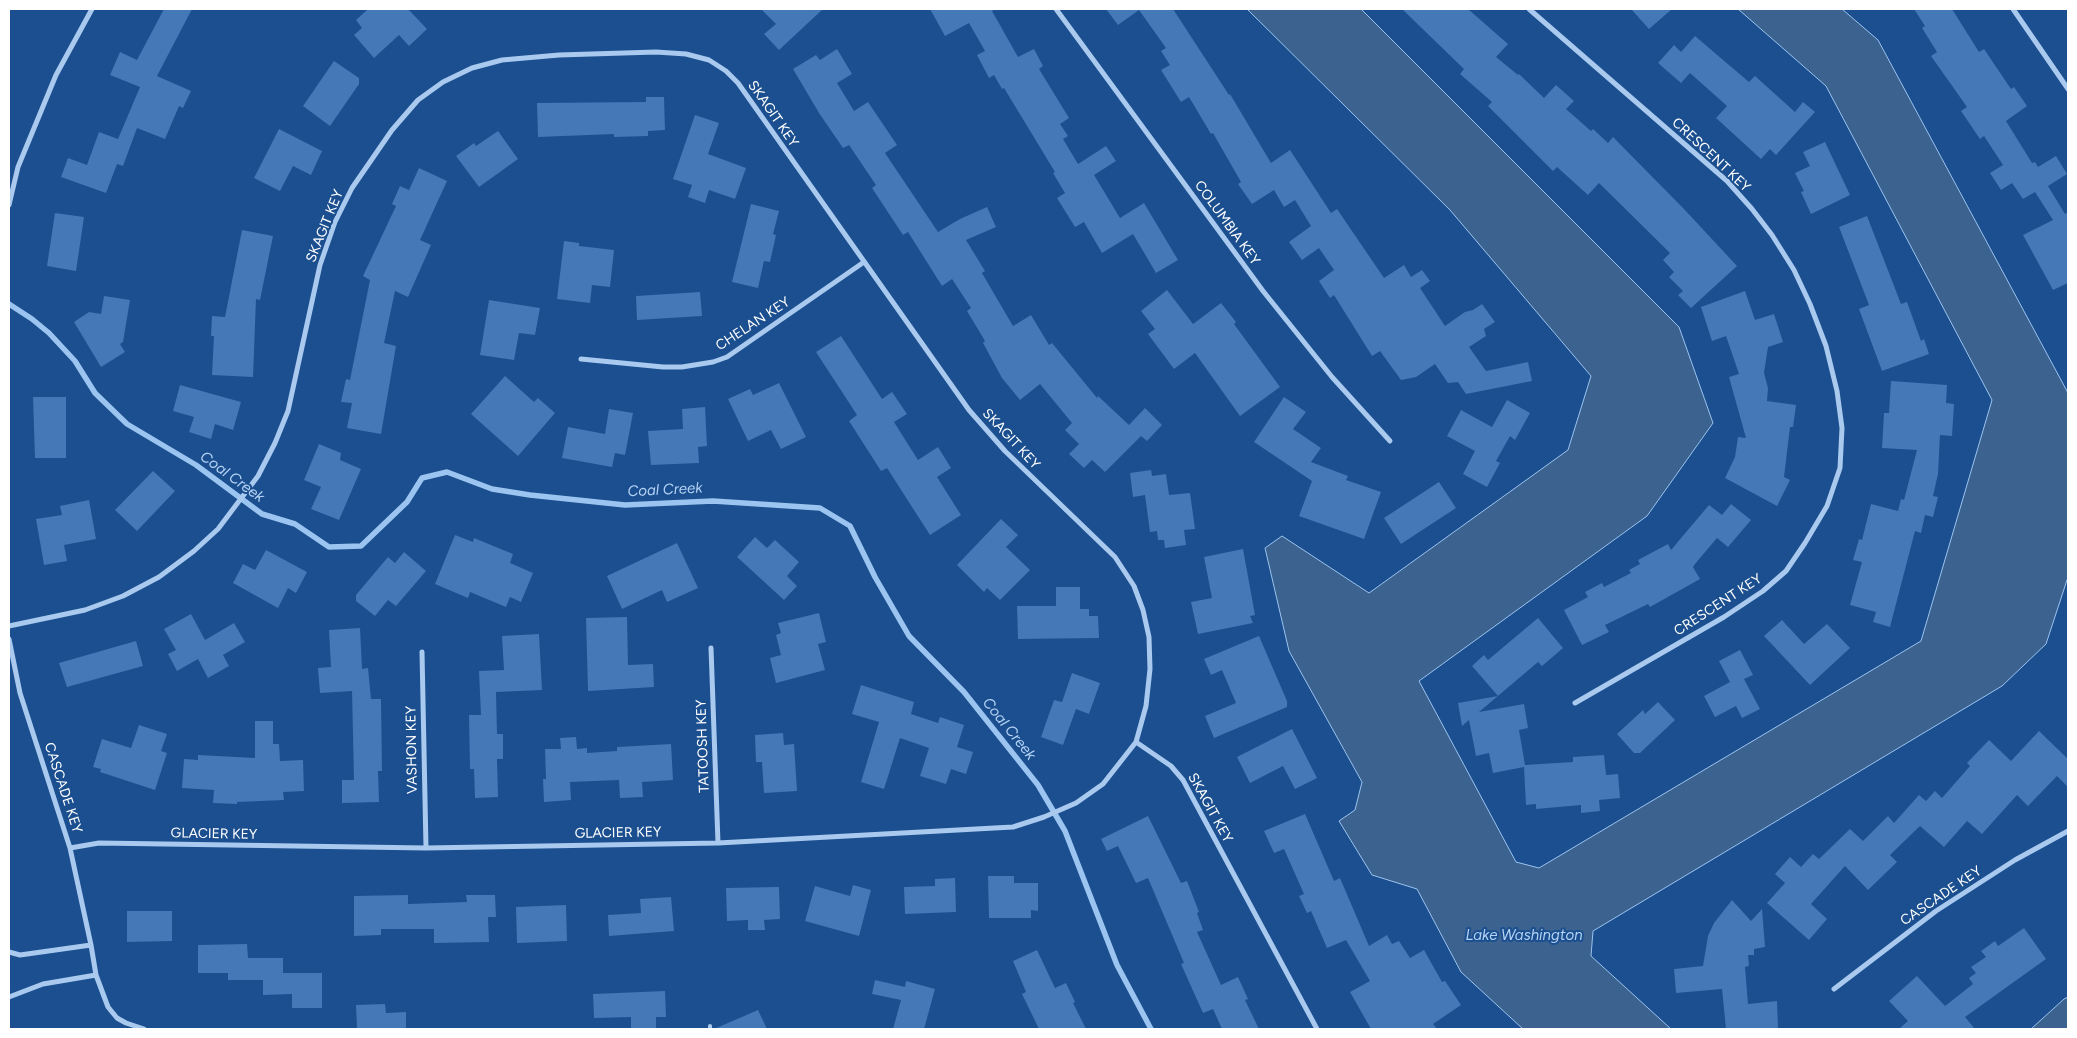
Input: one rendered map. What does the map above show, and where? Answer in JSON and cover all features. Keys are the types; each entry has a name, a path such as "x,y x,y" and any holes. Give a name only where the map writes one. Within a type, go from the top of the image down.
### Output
{"street":[{"path":"9,205 18,167 56,75 92,9"},
{"name":"COLUMBIA KEY","path":"1056,9 1263,291 1332,377 1390,441"},
{"name":"CRESCENT KEY","path":"1529,9 1726,181 1752,209 1772,235 1794,270 1820,330 1837,391 1842,428 1840,468 1827,506 1806,544 1786,571 1763,591 1724,617 1575,703"},
{"path":"2013,9 2068,89"},
{"name":"SKAGIT KEY","path":"9,626 85,610 122,596 152,581 194,551 218,529 258,476 275,443 288,411 320,265 335,222 352,188 392,130 418,100 443,82 472,68 502,60 656,52 686,54 709,60 726,71 738,83 969,410 1005,452 1115,557 1134,586 1143,610 1149,637 1150,669 1146,706 1136,742 1171,766 1183,780 1317,1029"},
{"name":"CHELAN KEY","path":"581,359 663,367 682,367 713,362 727,357 864,262"},
{"name":"CASCADE KEY","path":"9,639 20,693 70,848 92,945 96,975 108,1007 117,1018 144,1029"},
{"name":"TATOOSH KEY","path":"711,648 718,843"},
{"name":"VASHON KEY","path":"422,652 426,848"},
{"name":"GLACIER KEY","path":"70,848 99,843 426,848 718,843 1013,826 1044,817 1068,806 1102,784 1136,742"},
{"name":"CASCADE KEY","path":"1834,988 1936,911 2015,860 2068,831"},
{"path":"9,952 20,955 92,945"},
{"path":"9,997 43,984 96,975"}],"water":[{"name":"Lake Washington","path":"1247,9 1361,9 1679,327 1713,423 1647,516 1419,681 1516,862 1539,868 1921,641 1992,400 1826,86 1738,9 1842,9 1878,40 2068,393 2068,577 2046,644 2002,686 1593,931 1591,956 1671,1029 1523,1029 1461,972 1417,889 1372,875 1339,821 1355,810 1362,782 1289,651 1265,548 1282,536 1369,593 1568,450 1591,376 1450,210"},
{"path":"2068,997 2068,1029 2031,1029 2064,999"}],"building":[{"path":"164,9 192,9 157,76 191,91 183,108 179,106 165,139 137,128 123,166 117,164 106,193 61,177 68,158 87,165 99,132 118,139 140,87 110,75 120,52 137,60"},
{"path":"368,9 408,9 427,29 409,46 399,35 374,58 354,35 362,28 356,20"},
{"path":"761,9 823,9 779,50 764,34 776,24"},
{"path":"930,9 996,9 992,11 1018,57 1034,49 1043,66 1039,69 1069,118 1060,124 1068,136 1063,139 1078,164 1106,146 1116,161 1094,175 1120,218 1144,203 1178,260 1156,273 1133,234 1102,253 1084,222 1075,227 1057,198 1065,193 1053,173 1055,172 1004,88 1002,89 994,75 989,78 977,55 985,51 969,23 945,36"},
{"path":"1106,9 1173,9 1230,94 1271,163 1290,150 1331,213 1337,209 1384,278 1404,265 1411,277 1422,270 1430,281 1420,288 1445,326 1465,312 1473,310 1482,304 1495,322 1484,329 1486,336 1469,347 1486,371 1528,362 1532,381 1466,394 1458,382 1448,383 1435,364 1416,377 1401,380 1380,351 1372,356 1334,295 1330,298 1319,281 1334,270 1319,248 1302,260 1289,242 1311,226 1295,200 1284,207 1274,190 1252,204 1238,184 1241,182 1213,133 1211,134 1189,97 1181,102 1161,70 1170,65 1161,51 1166,48 1139,10 1118,25"},
{"path":"1402,9 1468,9 1508,44 1496,57 1519,74 1544,98 1556,85 1574,101 1566,109 1608,143 1613,137 1737,266 1691,308 1678,295 1683,291 1669,277 1674,272 1663,260 1670,253 1599,183 1588,195 1557,167 1553,171 1488,106 1492,102 1460,74 1464,69"},
{"path":"1631,9 1672,9 1649,29"},
{"path":"1914,9 1952,9 1979,52 1984,49 2011,89 2014,87 2027,106 2006,121 2032,163 2035,162 2038,167 2056,156 2067,174 2048,186 2065,214 2068,212 2068,283 2053,290 2023,235 2053,220 2035,192 2023,199 2012,183 2001,190 1990,173 2003,165 1984,136 1980,139 1961,111 1967,107 1931,56 1937,52 1922,28 1925,26"},
{"path":"1695,36 1749,82 1755,76 1795,112 1803,102 1815,112 1776,155 1770,149 1761,159 1716,118 1727,106 1690,73 1681,83 1658,63 1674,45 1681,52"},
{"path":"837,49 852,74 837,83 854,111 868,102 897,145 885,153 938,232 960,219 987,207 996,227 966,240 985,271 982,273 1013,326 1031,315 1049,345 1052,343 1097,398 1098,396 1129,425 1145,408 1162,425 1147,441 1141,436 1105,472 1092,460 1084,468 1069,454 1079,444 1065,430 1072,423 1040,384 1020,400 1002,378 983,343 985,341 967,311 971,308 952,279 942,286 908,232 903,235 872,188 876,185 849,145 843,148 819,113 793,69 816,55 820,60"},
{"path":"334,61 359,78 359,84 330,126 303,106"},
{"path":"646,97 664,97 665,130 648,131 648,136 614,137 614,134 538,137 537,103 646,102"},
{"path":"695,115 719,123 708,154 746,168 735,199 709,190 705,203 688,197 692,185 673,179"},
{"path":"279,129 322,151 311,175 293,166 280,191 254,178"},
{"path":"498,131 518,159 479,187 456,156 474,143 476,146"},
{"path":"1825,142 1850,195 1811,214 1801,192 1804,191 1795,173 1810,166 1803,152"},
{"path":"419,168 447,181 420,240 431,245 408,297 395,291 384,343 396,346 381,434 347,428 352,403 341,402 346,379 350,380 370,280 363,276 396,206 392,204 400,186 409,190"},
{"path":"751,204 779,211 773,234 776,235 770,262 764,261 758,288 732,282"},
{"path":"55,213 84,217 76,271 47,266"},
{"path":"1867,216 1901,304 1907,302 1921,341 1924,339 1929,354 1882,371 1859,309 1869,305 1839,227"},
{"path":"242,230 273,236 260,300 256,299 253,377 212,375 214,336 211,336 212,316 225,317"},
{"path":"564,241 579,243 579,246 614,250 610,287 592,285 590,303 557,299"},
{"path":"1167,290 1193,324 1221,303 1280,387 1240,416 1195,353 1174,369 1148,334 1155,329 1141,311"},
{"path":"1745,291 1755,320 1774,314 1783,342 1768,347 1764,373 1768,388 1767,401 1796,405 1793,427 1790,427 1784,477 1790,480 1777,506 1725,478 1735,457 1738,437 1746,438 1729,377 1739,374 1726,336 1712,341 1701,307"},
{"path":"700,292 702,316 637,320 636,296"},
{"path":"104,296 130,300 123,342 120,344 125,352 101,367 74,322 89,312 101,314"},
{"path":"489,300 540,308 535,335 519,333 514,360 480,355"},
{"path":"841,336 882,399 892,392 907,414 894,422 918,460 938,447 951,468 937,477 961,515 930,535 887,468 881,471 849,421 857,415 816,352"},
{"path":"505,376 534,402 538,398 555,413 518,456 471,414"},
{"path":"1891,381 1947,385 1946,403 1954,404 1952,436 1940,435 1938,474 1933,496 1938,497 1933,517 1925,515 1921,533 1915,531 1890,627 1873,622 1876,612 1850,605 1862,562 1853,560 1859,539 1862,540 1871,504 1898,511 1901,499 1904,500 1917,450 1882,448 1884,413 1889,413"},
{"path":"779,383 806,437 781,449 771,430 748,441 728,399 750,389 753,395"},
{"path":"180,385 241,402 233,430 215,424 211,439 189,432 194,417 173,411"},
{"path":"33,397 66,397 66,458 35,458"},
{"path":"1284,397 1306,412 1293,429 1321,448 1311,462 1348,476 1346,480 1381,492 1364,539 1299,516 1312,481 1254,442"},
{"path":"1507,400 1530,413 1515,440 1510,436 1496,461 1500,463 1487,487 1463,474 1475,451 1447,436 1461,410 1492,427"},
{"path":"705,407 707,446 698,447 699,463 651,465 648,431 683,429 682,409"},
{"path":"609,409 633,413 625,455 615,453 612,467 562,458 568,427 605,434"},
{"path":"319,444 341,453 340,460 361,469 339,520 311,509 321,487 304,480"},
{"path":"1151,470 1152,476 1166,474 1169,495 1190,493 1195,529 1184,530 1186,545 1165,548 1164,540 1158,540 1157,531 1150,532 1145,495 1133,497 1130,473"},
{"path":"153,471 175,491 137,531 115,510"},
{"path":"1439,482 1456,508 1401,544 1384,518"},
{"path":"89,500 96,539 64,545 67,561 44,565 36,519 62,515 60,506"},
{"path":"1731,504 1751,520 1728,547 1717,538 1693,567 1700,579 1650,607 1648,604 1605,625 1609,632 1582,645 1564,610 1588,597 1585,592 1602,583 1604,587 1631,573 1629,570 1640,564 1638,560 1668,544 1671,550 1709,505 1722,515"},
{"path":"1001,519 1018,535 1006,547 1030,570 1000,600 987,588 984,592 957,565"},
{"path":"455,535 473,542 474,538 513,554 510,563 533,573 521,602 510,597 506,607 470,592 468,598 435,584"},
{"path":"755,537 767,548 775,540 799,562 787,576 797,586 784,600 737,557"},
{"path":"677,543 698,588 667,602 662,590 622,609 607,576"},
{"path":"1243,549 1255,615 1250,616 1253,623 1198,634 1191,602 1212,598 1204,557"},
{"path":"266,550 307,572 296,593 288,588 278,608 233,583 243,564 255,570"},
{"path":"404,552 426,571 396,606 388,600 375,616 356,601 356,595 388,557 395,563"},
{"path":"1056,587 1080,587 1080,609 1089,609 1089,616 1098,616 1099,638 1018,639 1017,606 1056,606"},
{"path":"819,613 826,642 818,644 825,670 776,683 770,658 781,655 776,635 781,633 778,623"},
{"path":"191,614 205,640 234,623 245,642 223,655 229,666 208,678 198,659 177,671 168,654 176,650 164,629"},
{"path":"627,617 628,665 653,664 654,687 588,691 586,618"},
{"path":"1538,618 1563,648 1542,666 1538,662 1498,696 1472,666 1484,655 1488,660"},
{"path":"1782,620 1804,644 1827,624 1850,648 1810,685 1764,636"},
{"path":"360,628 362,669 368,668 371,699 381,699 382,771 378,771 379,802 342,803 342,780 354,780 352,691 320,693 318,668 331,667 329,630"},
{"path":"539,634 542,690 496,692 497,734 503,734 503,759 497,759 498,797 475,798 474,769 470,769 469,715 481,715 479,671 504,670 502,636"},
{"path":"1259,636 1287,701 1287,707 1214,738 1205,716 1236,703 1222,670 1211,675 1204,659"},
{"path":"136,641 143,666 67,687 59,663"},
{"path":"1740,650 1753,675 1744,679 1760,709 1742,718 1736,706 1715,717 1704,696 1730,682 1719,661"},
{"path":"1072,673 1100,683 1089,714 1076,709 1063,745 1041,737 1054,700 1062,702"},
{"path":"861,685 914,702 911,714 938,723 940,717 964,725 957,747 973,752 966,774 951,769 946,784 920,776 929,748 900,738 884,789 861,782 879,722 852,714"},
{"path":"1498,696 1479,712 1524,704 1528,728 1519,730 1525,765 1573,762 1573,757 1604,755 1606,775 1618,774 1620,798 1599,800 1600,811 1581,813 1581,805 1536,809 1536,804 1526,805 1524,767 1493,773 1489,753 1476,756 1469,720 1462,726 1458,703"},
{"path":"1658,702 1675,720 1640,753 1634,753 1617,734 1643,710 1645,714"},
{"path":"255,721 273,721 273,744 279,744 280,761 303,760 304,791 283,792 284,800 237,802 237,804 213,803 214,790 182,788 184,759 198,760 198,755 255,758"},
{"path":"139,725 167,734 161,751 167,753 155,790 100,772 101,769 93,767 102,739 131,748"},
{"path":"1292,729 1317,778 1295,789 1283,766 1250,783 1237,757"},
{"path":"2039,731 2068,759 2068,787 2057,776 2028,806 2017,795 1982,834 1967,821 1944,847 1920,826 1890,855 1897,862 1868,890 1845,866 1811,904 1827,919 1809,940 1767,903 1785,883 1775,874 1790,857 1801,867 1813,854 1819,859 1850,829 1863,841 1888,816 1894,823 1919,795 1926,801 1935,791 1942,798 1970,766 1967,763 1989,740 2011,761"},
{"path":"783,733 784,745 794,744 797,791 764,793 762,762 756,762 755,735"},
{"path":"576,737 577,749 587,748 587,753 617,751 617,747 671,744 673,780 642,782 643,797 620,798 619,780 570,782 571,800 544,802 543,779 546,779 545,749 561,749 560,738"},
{"path":"1305,814 1334,881 1340,878 1369,946 1387,935 1392,944 1399,941 1410,958 1424,950 1442,982 1445,981 1461,1005 1433,1024 1437,1029 1371,1029 1350,992 1370,981 1346,940 1327,948 1311,911 1307,913 1299,896 1304,894 1284,849 1274,853 1264,831"},
{"path":"1148,816 1181,883 1187,881 1199,912 1197,913 1203,930 1197,932 1221,985 1238,977 1248,999 1245,1000 1259,1029 1222,1029 1213,1009 1203,1013 1181,964 1184,963 1148,878 1136,883 1118,846 1107,851 1101,839"},
{"path":"988,876 1014,876 1014,883 1038,883 1038,911 1031,910 1031,918 989,918"},
{"path":"955,878 956,912 905,914 904,887 935,886 935,879"},
{"path":"853,885 871,890 859,936 805,921 815,886 850,896"},
{"path":"779,887 780,919 764,920 765,930 748,930 748,920 727,921 726,888"},
{"path":"408,895 408,904 467,902 466,895 495,895 496,917 488,917 489,942 434,943 434,929 381,929 381,935 354,936 354,896"},
{"path":"671,897 674,931 609,936 608,915 641,913 640,899"},
{"path":"1732,900 1751,921 1762,909 1765,947 1754,949 1754,955 1748,955 1749,966 1745,967 1748,1004 1777,1001 1778,1029 1726,1029 1722,989 1676,993 1674,969 1703,966 1708,936 1714,923"},
{"path":"566,905 567,941 517,943 516,907"},
{"path":"127,911 172,911 172,941 127,942"},
{"path":"2024,928 2046,959 1965,1017 1975,1029 1899,1029 1908,1021 1889,1001 1917,976 1945,1006 1973,984 1969,978 1976,973 1971,967 1986,957 1981,951 1995,941 1998,946"},
{"path":"247,944 248,958 283,958 283,973 322,973 322,1008 292,1008 292,994 263,995 263,980 228,980 228,973 198,973 198,945"},
{"path":"1037,950 1055,988 1066,983 1075,1002 1073,1003 1086,1029 1039,1029 1022,994 1026,992 1013,961"},
{"path":"875,980 905,987 906,981 935,989 924,1029 893,1029 901,1000 872,994"},
{"path":"665,991 666,1017 656,1017 656,1029 631,1029 631,1017 594,1018 593,994"},
{"path":"385,1004 386,1013 406,1012 406,1029 357,1029 356,1005"},
{"path":"758,1010 767,1029 714,1029"}],"waterway":[{"name":"Coal Creek","path":"9,304 49,333 75,361 95,393 127,424 196,465 262,514 295,524 329,547 361,546 407,502 422,478 447,472 492,489 625,505 713,501 820,508 850,526 875,577 909,636 964,692 1038,785 1065,831 1117,965 1151,1029"}]}
